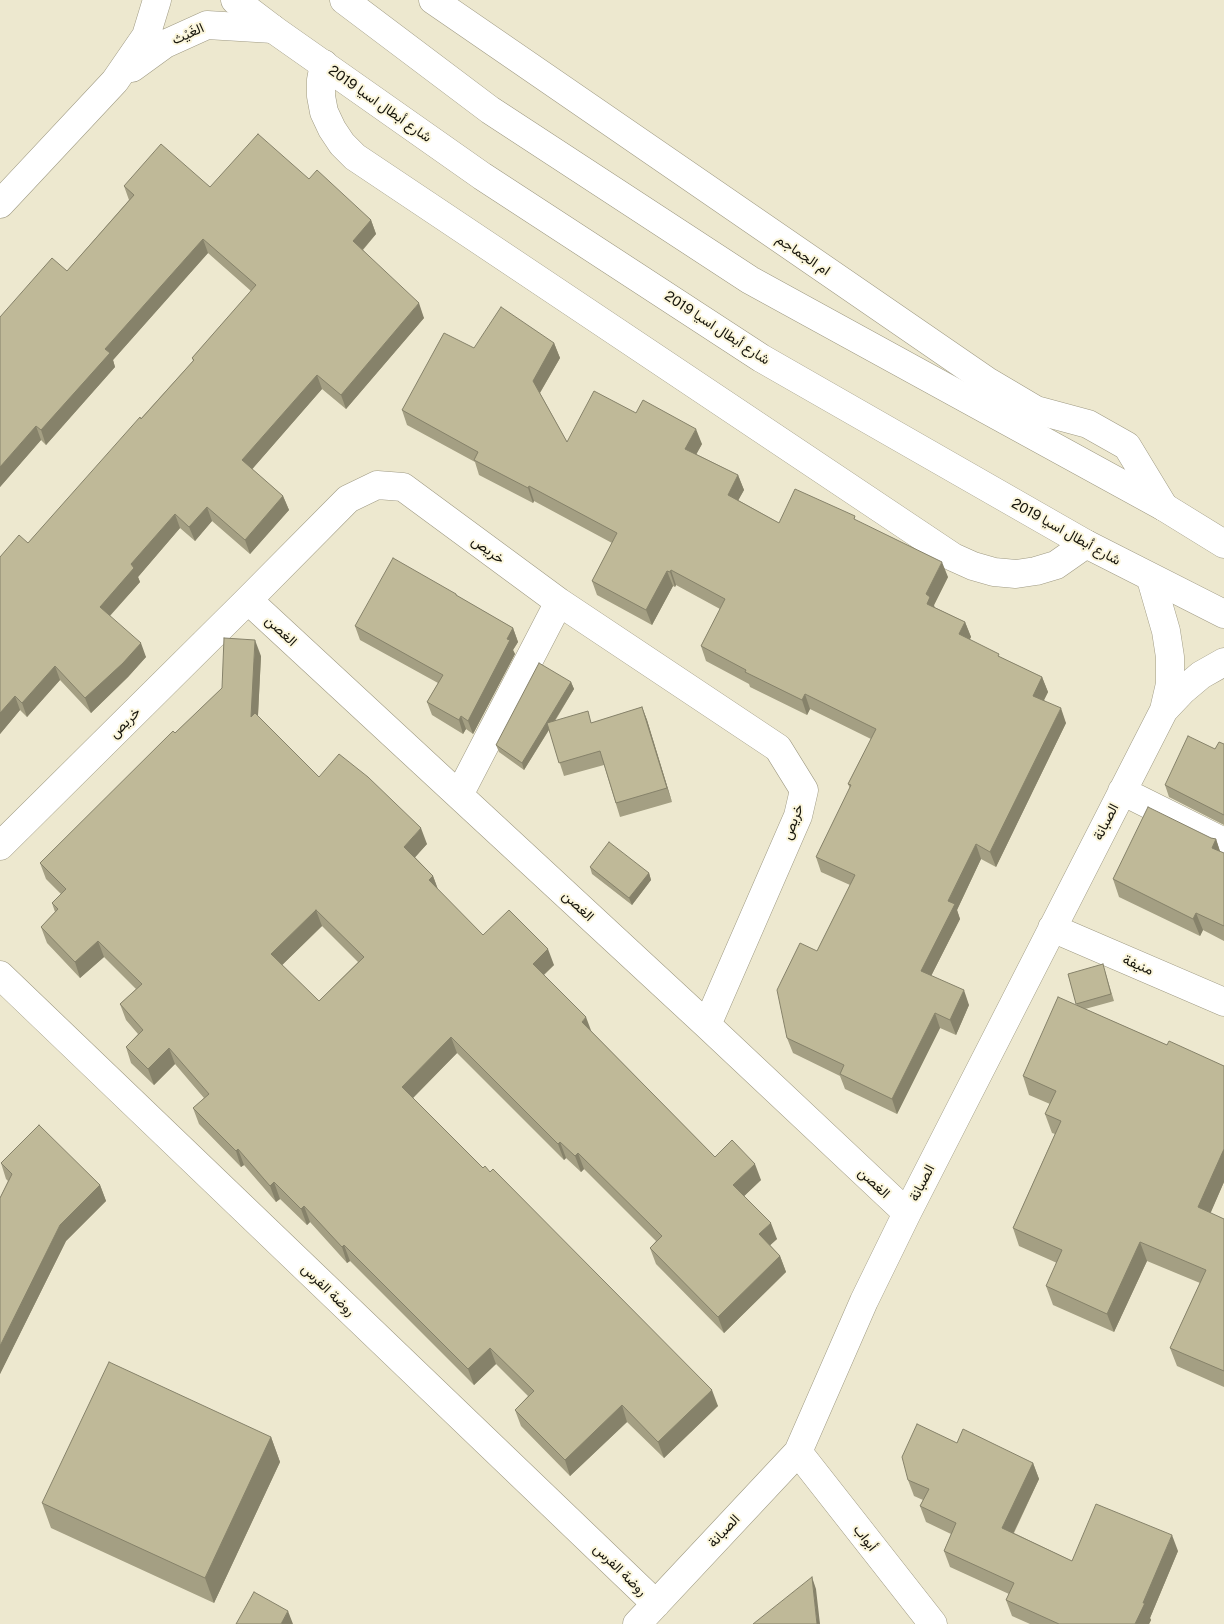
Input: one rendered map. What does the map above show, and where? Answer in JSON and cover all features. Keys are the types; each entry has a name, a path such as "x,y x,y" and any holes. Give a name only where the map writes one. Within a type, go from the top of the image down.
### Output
{"street":[{"name":"الغَيْث","path":"0,204 115,81 146,36 156,0"},
{"name":"شارع أبطال اسيا 2019","path":"235,0 273,29 482,176 761,358 1086,544 1151,579 1224,614"},
{"path":"344,0 490,110 750,280 1164,507 1224,544"},
{"name":"ام الجماجم","path":"438,2 987,381 1036,410 1088,424 1127,446 1164,507"},
{"name":"الغَيْث","path":"115,81 166,44 207,24 273,29"},
{"path":"324,64 321,80 324,112 342,144 355,157 953,557 973,566 994,572 1016,574 1036,572 1056,565 1086,544"},
{"name":"خريص","path":"0,846 348,499 376,485 403,487 559,602 778,748 804,790 798,816 707,1025"},
{"name":"الصبانة","path":"637,1624 798,1452 864,1301 906,1214 1164,710 1170,684 1170,657 1166,631 1151,579"},
{"name":"الغصن","path":"248,600 707,1025 906,1214"},
{"path":"459,795 559,602"},
{"name":"الصبانة","path":"1164,710 1195,680 1224,662"},
{"path":"1122,790 1224,842"},
{"name":"منيفة","path":"1052,928 1224,1002"},
{"name":"روضة الفرس","path":"0,975 656,1604"},
{"name":"أبواب","path":"798,1452 933,1624"}],"building":[{"path":"258,134 309,179 317,170 371,220 353,241 419,303 341,395 317,375 242,460 283,496 245,540 207,507 189,527 175,514 131,564 134,568 100,607 141,643 123,663 85,698 55,666 22,703 15,696 0,713 0,557 19,535 28,543 140,417 141,419 194,360 192,358 256,285 203,239 105,349 110,353 41,430 36,426 0,467 0,317 52,258 67,271 134,195 124,186 161,144 210,187"},
{"path":"501,307 554,343 533,381 567,442 594,391 636,413 643,400 696,429 685,449 738,475 728,495 779,523 795,489 855,516 854,519 942,562 926,594 930,597 927,604 965,622 959,634 999,654 998,656 1042,677 1033,696 1061,708 990,852 976,844 948,901 955,904 921,971 964,990 950,1020 935,1013 892,1099 840,1074 844,1065 787,1038 777,990 800,943 817,951 855,875 816,857 851,785 848,784 876,729 805,694 802,700 745,672 746,670 701,646 725,599 671,570 670,572 667,571 646,610 592,581 617,533 529,486 528,488 474,460 478,452 402,410 444,333 474,348"},
{"path":"393,558 513,628 507,639 510,640 468,721 461,716 459,720 427,702 443,675 355,626"},
{"path":"224,638 255,640 251,717 255,713 319,777 339,754 368,777 421,828 404,847 433,876 429,880 483,935 509,910 548,949 533,964 586,1017 582,1022 715,1157 732,1140 755,1164 733,1185 771,1223 759,1234 780,1256 718,1317 650,1248 662,1236 578,1153 575,1156 560,1142 558,1144 451,1037 402,1087 483,1168 485,1166 490,1172 493,1169 712,1390 658,1442 622,1405 565,1460 515,1410 534,1391 490,1348 468,1369 344,1245 342,1247 304,1206 301,1209 274,1182 270,1186 238,1149 236,1151 193,1108 209,1094 169,1048 148,1069 126,1047 143,1030 120,1004 142,984 98,941 75,962 41,927 58,909 52,903 66,889 40,863 173,731 175,733 222,688","holes":["316,910 364,957 319,1001 271,954"]},
{"path":"539,663 571,682 522,763 496,745"},
{"path":"642,707 667,788 616,803 600,751 559,763 547,723 588,711 591,723"},
{"path":"1188,736 1215,749 1219,742 1224,744 1224,815 1165,785"},
{"path":"1148,807 1216,839 1212,848 1224,853 1224,926 1196,913 1193,919 1113,879"},
{"path":"609,842 649,873 629,898 590,867"},
{"path":"1103,964 1111,994 1076,1004 1068,974"},
{"path":"1058,997 1167,1045 1169,1041 1224,1066 1224,1149 1198,1207 1224,1219 1224,1371 1170,1348 1206,1270 1140,1242 1107,1314 1046,1286 1062,1250 1013,1228 1061,1121 1045,1114 1056,1091 1023,1076"},
{"path":"39,1125 100,1185 60,1225 0,1346 0,1198 12,1174 1,1163"},
{"path":"109,1362 271,1437 205,1578 42,1503"},
{"path":"917,1424 957,1443 963,1429 1033,1463 1002,1528 1072,1561 1096,1504 1172,1535 1135,1624 1059,1624 1006,1600 1014,1583 944,1551 956,1523 920,1506 929,1489 908,1480 902,1457"},
{"path":"812,1577 817,1624 753,1624"},
{"path":"254,1592 288,1611 281,1624 236,1624"}]}
